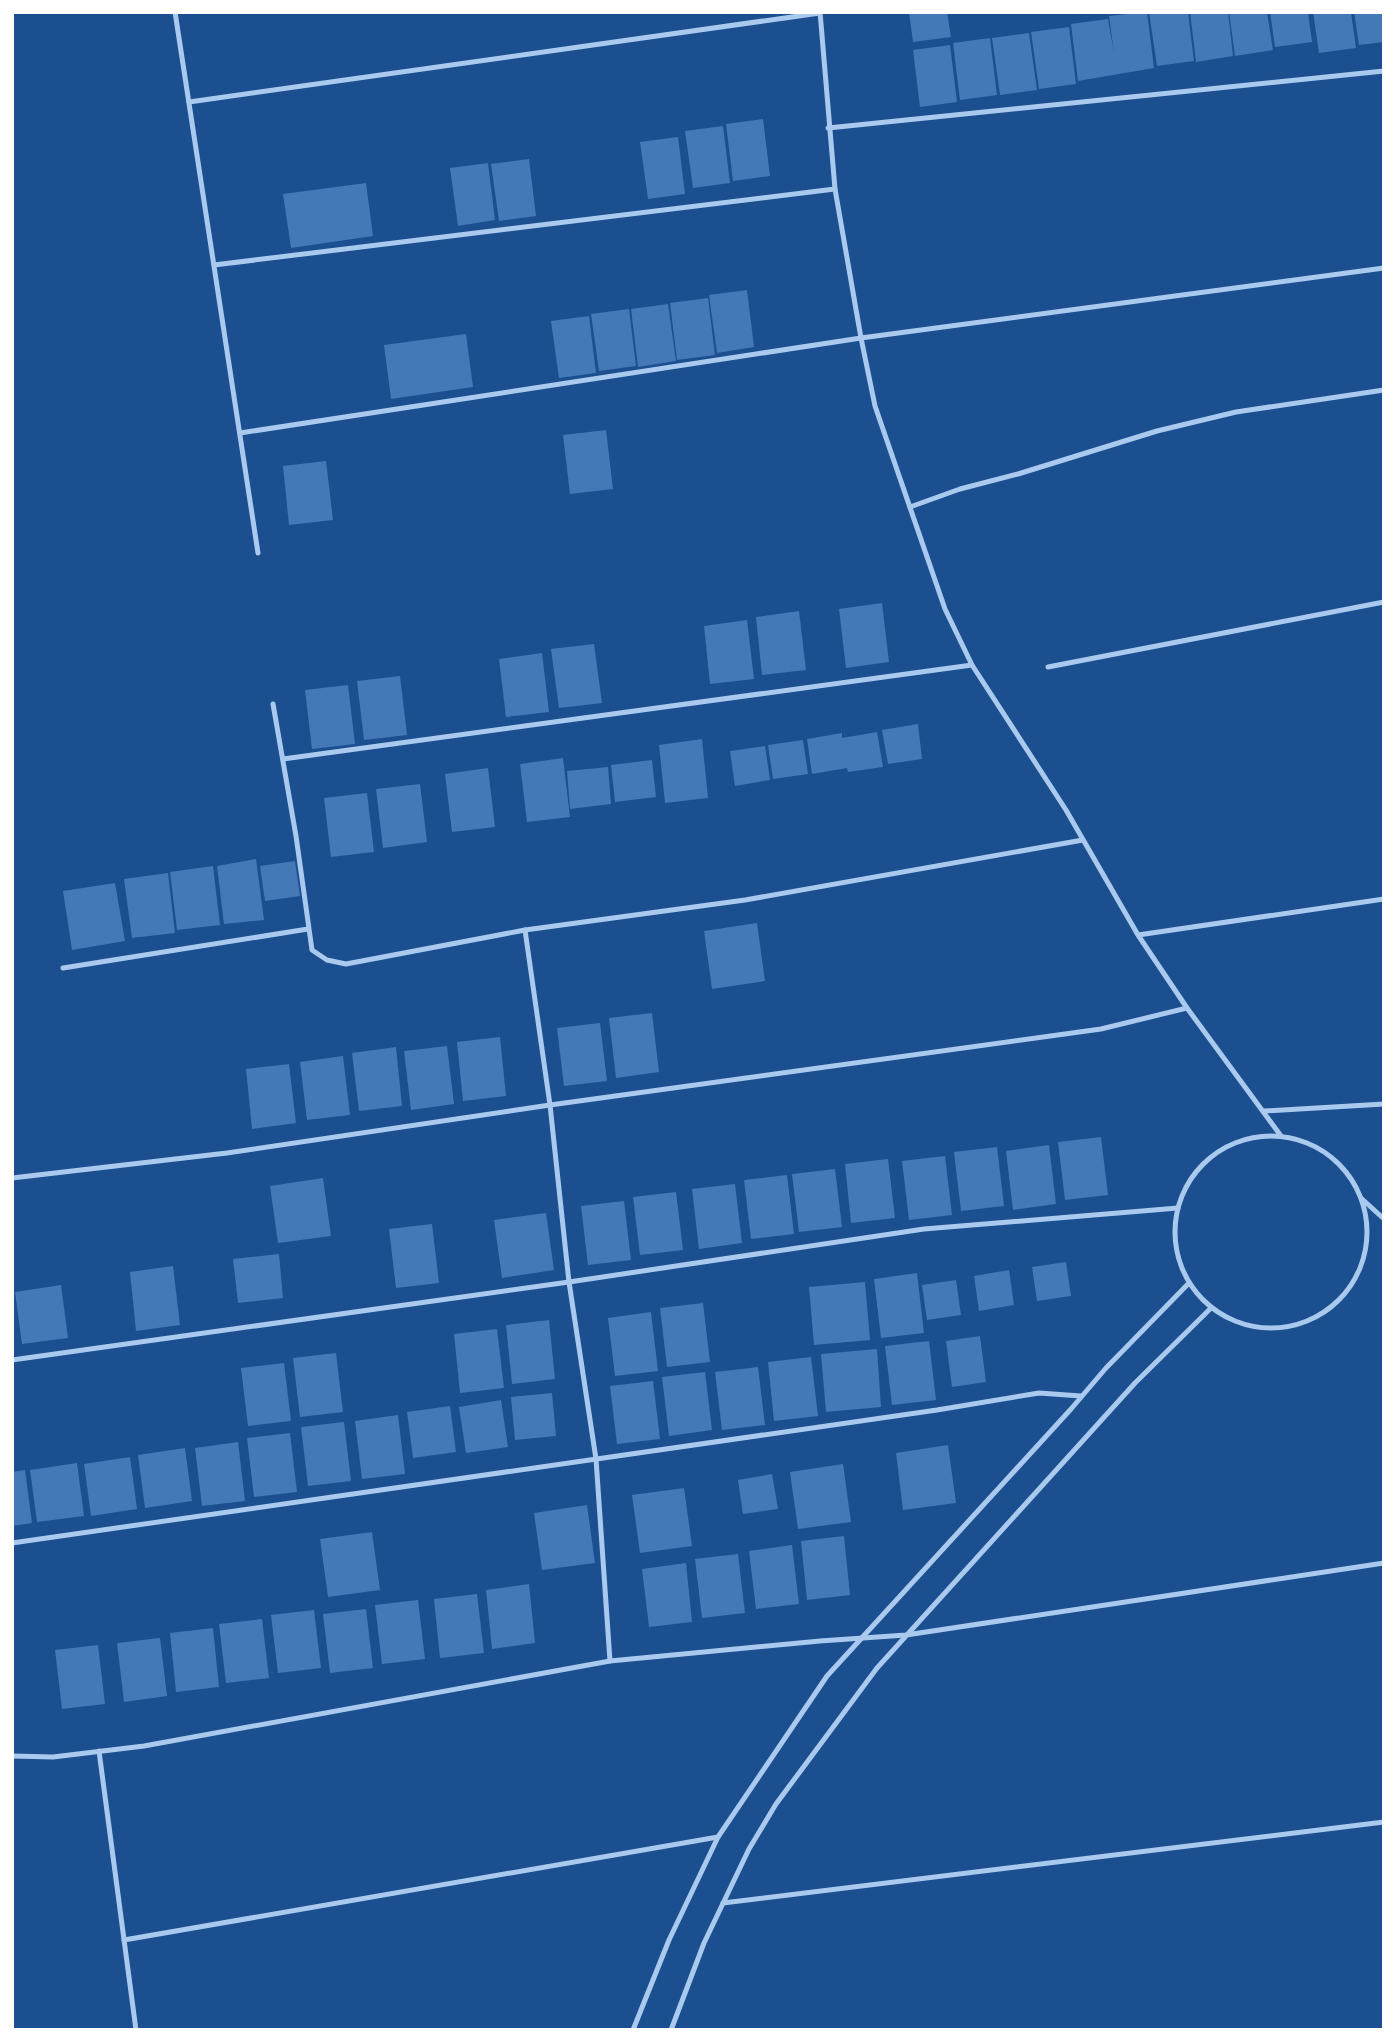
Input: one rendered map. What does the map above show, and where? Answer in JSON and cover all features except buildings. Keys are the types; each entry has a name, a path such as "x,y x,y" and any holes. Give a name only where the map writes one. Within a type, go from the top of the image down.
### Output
{"lane":[{"path":"175,12 258,553"},
{"path":"189,102 820,13 835,189 860,338 875,406 945,609 972,665 1083,840 1139,935 1187,1008 1281,1136"},
{"path":"828,128 1384,71"},
{"path":"214,265 835,189"},
{"path":"240,433 860,338 1384,268"},
{"path":"910,508 960,489 1157,431 1236,412 1384,390"},
{"path":"1048,667 1384,602"},
{"path":"283,760 972,665"},
{"path":"273,704 312,950 327,960 346,964 525,930 745,900 1083,840"},
{"path":"1139,935 1384,898"},
{"path":"63,968 307,929"},
{"path":"525,930 550,1105 569,1282 596,1459 610,1661"},
{"path":"12,1178 227,1153 550,1105 1101,1029 1187,1008"},
{"path":"1264,1111 1384,1104"},
{"path":"1281,1136 1307,1142 1331,1156 1349,1175 1362,1199 1368,1227 1365,1254 1355,1280 1338,1302 1315,1318 1289,1327 1262,1328 1235,1322 1211,1308 1189,1283 1176,1247 1175,1227 1178,1208 1188,1183 1205,1161 1228,1146 1254,1137 1281,1136"},
{"path":"1362,1199 1384,1219"},
{"path":"12,1360 924,1229 1178,1208"},
{"path":"633,2030 669,1940 718,1838 827,1676 1081,1396 1189,1283"},
{"path":"671,2030 704,1943 749,1849 776,1804 877,1668 1135,1383 1211,1308"},
{"path":"12,1543 1039,1393 1081,1396"},
{"path":"12,1756 52,1757 144,1746 610,1661 906,1635 1384,1563"},
{"path":"99,1751 136,2030"},
{"path":"723,1903 1384,1822"},
{"path":"124,1940 718,1838"}]}
